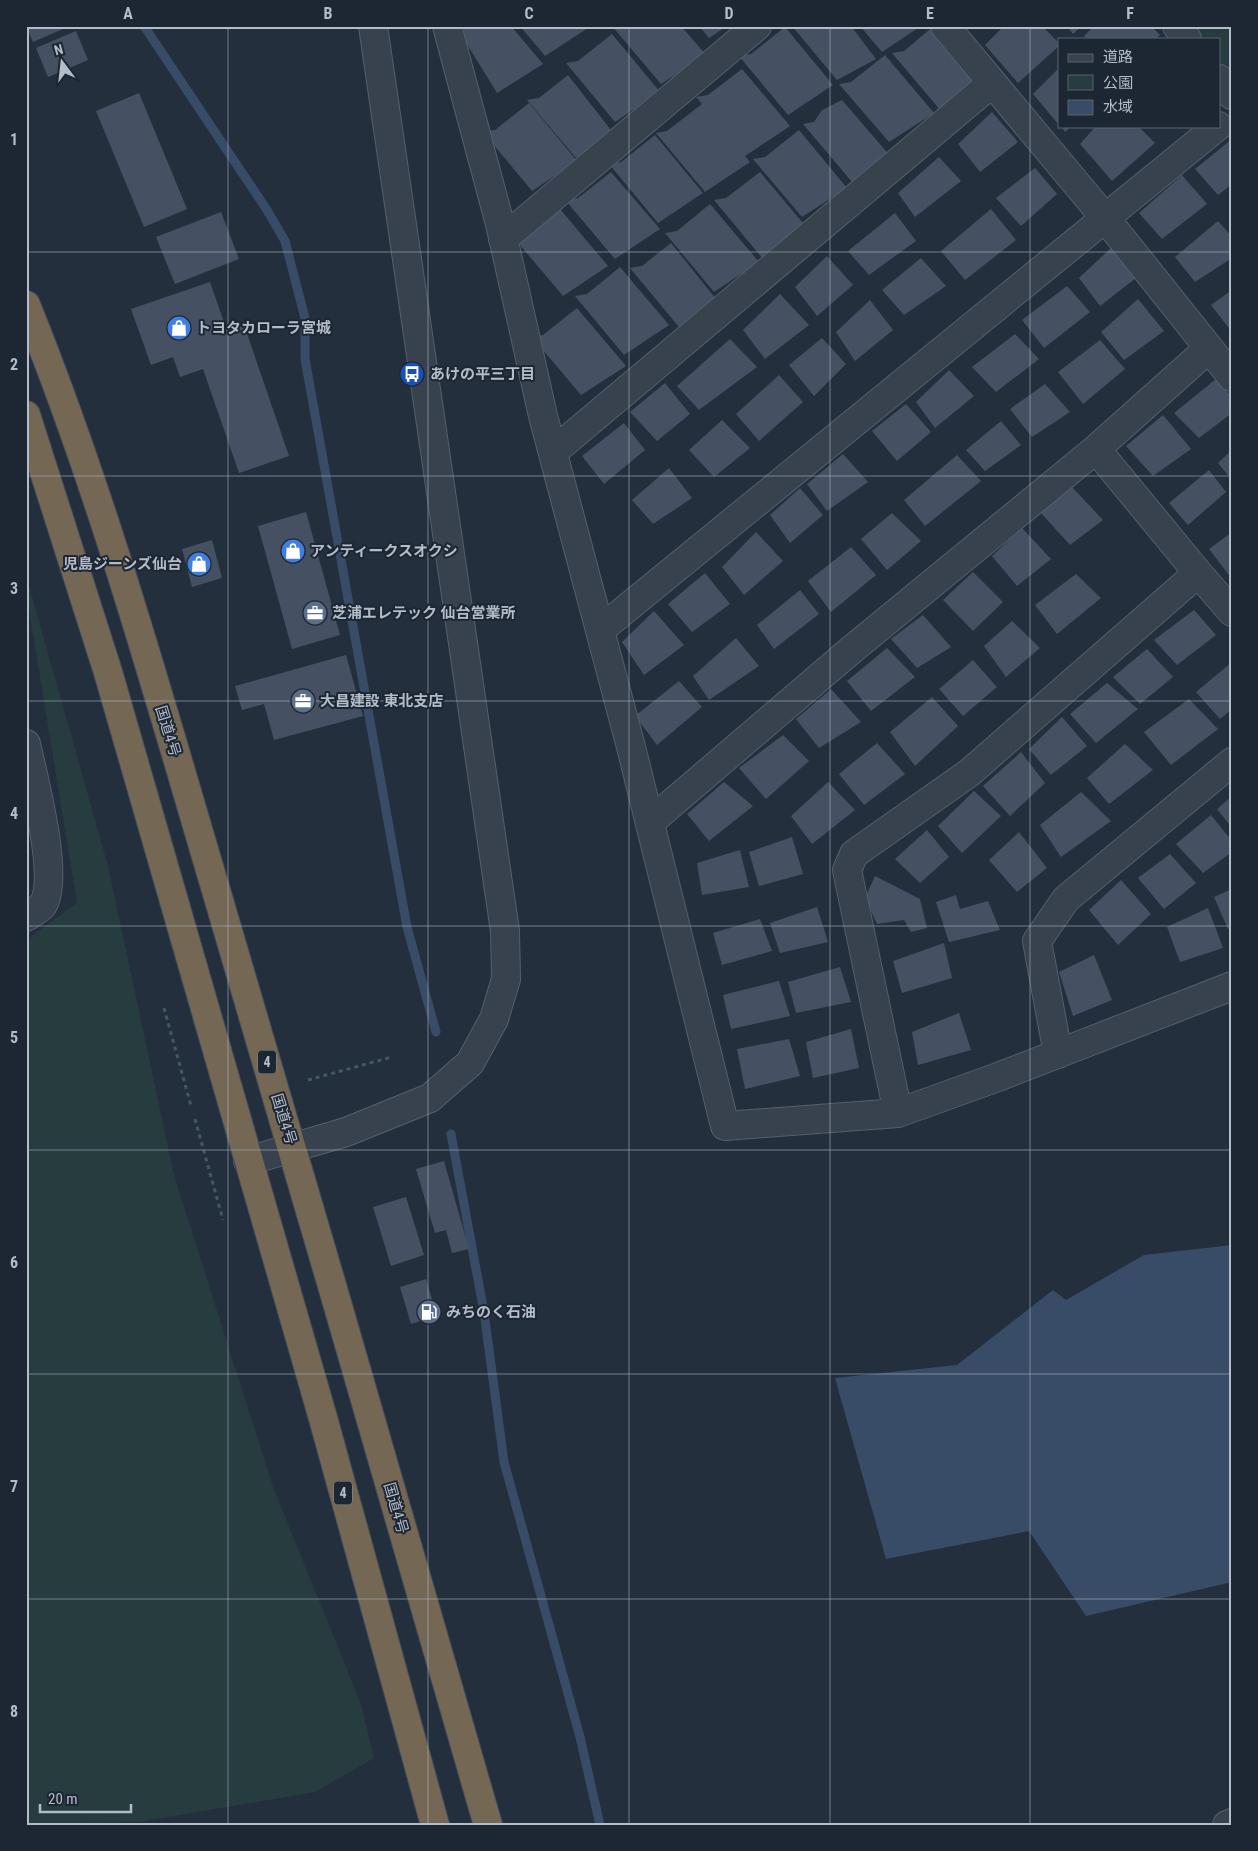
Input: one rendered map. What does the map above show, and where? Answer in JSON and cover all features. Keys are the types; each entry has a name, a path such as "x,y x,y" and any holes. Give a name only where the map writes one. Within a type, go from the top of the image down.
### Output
{"highway":[{"name":"国道4号","path":"26,305 58,384 112,542 292,1148 488,1825"},
{"name":"4","path":"27,422 108,672 323,1418 435,1825"}],"street":[{"path":"248,1161 346,1132 430,1098 470,1063 494,1019 506,979 505,931 373,26"},
{"path":"503,239 757,26"},
{"path":"945,26 1106,219 1232,377"},
{"path":"1177,26 1186,38"},
{"path":"452,29 553,452 650,822 725,1126 898,1113 1058,1054 1232,986"},
{"path":"1220,80 1232,95"},
{"path":"553,452 992,83"},
{"path":"1220,125 1232,115"},
{"path":"600,630 924,364 1217,128"},
{"path":"650,822 850,651 1096,450 1208,349"},
{"path":"1096,450 1232,612"},
{"path":"898,1113 847,870 854,854 969,773 1198,573"},
{"path":"26,744 48,856 48,889 42,906 26,917"},
{"path":"1058,1054 1037,941 1066,899 1232,762"},
{"path":"1228,1825 1232,1824"}],"path":[{"path":"164,1008 191,1106"},
{"path":"308,1080 392,1057"},
{"path":"195,1119 223,1220"}],"green space":[{"path":"1177,26 1232,26 1232,95 1220,80 1220,38 1186,38"},
{"path":"26,575 108,866 174,1175 273,1487 361,1704 374,1758 315,1792 139,1822 26,1824 26,940 77,903 26,591"}],"water":[{"path":"1232,1245 1232,1582 1086,1616 1029,1531 886,1559 835,1378 957,1365 1053,1290 1066,1300 1144,1255"}],"building":[{"path":"26,26 70,26 33,42"},
{"path":"468,26 511,26 543,64 497,93 460,33"},
{"path":"520,26 591,26 545,56"},
{"path":"612,26 681,26 706,55 661,84"},
{"path":"699,26 727,26 709,38"},
{"path":"792,26 851,26 876,59 837,80"},
{"path":"860,26 921,26 882,52"},
{"path":"934,26 986,82 941,111 892,53 904,51"},
{"path":"1004,26 1042,26 1058,42 1058,47 1018,83 985,45"},
{"path":"1067,26 1082,26 1073,34"},
{"path":"1094,26 1151,26 1160,35 1157,38 1086,38 1084,36"},
{"path":"785,27 833,85 788,115 739,56 751,54"},
{"path":"76,31 88,60 48,77 36,48"},
{"path":"612,34 660,92 615,122 566,63 578,61"},
{"path":"885,55 934,113 889,142 839,84 851,82"},
{"path":"742,69 790,126 745,156 750,162 705,192 656,133 667,131 702,104 696,97 708,95"},
{"path":"1058,69 1058,124 1033,94"},
{"path":"568,75 614,134 576,158 527,100 539,98"},
{"path":"139,93 187,209 144,227 96,111"},
{"path":"842,100 891,157 852,182 803,124 814,122 822,110"},
{"path":"529,103 577,161 532,191 483,132 495,130"},
{"path":"992,112 1018,142 980,172 958,144"},
{"path":"1094,128 1140,128 1155,143 1112,181 1080,144"},
{"path":"799,130 847,188 802,217 753,159 765,157"},
{"path":"655,135 703,193 658,223 609,164 621,162"},
{"path":"1232,139 1232,184 1218,195 1195,169"},
{"path":"939,157 961,181 915,217 898,193"},
{"path":"1035,168 1057,194 1021,226 996,198"},
{"path":"611,172 660,229 615,259 566,201 578,198"},
{"path":"760,172 808,229 763,259 714,200 726,198"},
{"path":"1182,175 1207,204 1162,239 1139,213"},
{"path":"710,204 759,262 714,292 665,233 677,231"},
{"path":"560,209 608,266 563,296 514,238"},
{"path":"991,209 1016,240 965,280 941,251"},
{"path":"221,212 239,259 175,284 156,237"},
{"path":"895,213 916,241 869,275 848,251"},
{"path":"1218,221 1232,237 1232,258 1195,282 1175,257"},
{"path":"671,243 716,299 679,327 630,268 642,266"},
{"path":"1112,247 1136,278 1100,306 1079,278"},
{"path":"827,256 853,285 817,316 795,287"},
{"path":"921,258 946,286 904,315 882,290"},
{"path":"620,267 669,325 624,355 575,296 587,294"},
{"path":"210,282 226,328 243,322 289,456 239,473 203,369 180,377 173,357 151,365 131,309"},
{"path":"1067,286 1090,312 1044,348 1022,320"},
{"path":"1232,290 1232,332 1211,305"},
{"path":"780,294 809,325 765,359 743,330"},
{"path":"1138,299 1164,331 1124,360 1101,332"},
{"path":"870,300 893,330 855,361 836,332"},
{"path":"577,308 626,366 581,395 532,337 543,335"},
{"path":"1015,334 1039,359 996,392 972,367"},
{"path":"822,338 846,364 814,396 789,365"},
{"path":"730,339 757,367 699,410 677,386"},
{"path":"1100,340 1125,369 1083,404 1058,372"},
{"path":"949,370 974,396 935,428 916,402"},
{"path":"779,375 803,402 759,441 736,414"},
{"path":"1216,379 1232,397 1232,413 1199,438 1174,413"},
{"path":"665,383 690,414 657,441 630,412"},
{"path":"1045,384 1070,412 1032,437 1010,409"},
{"path":"906,404 931,432 897,461 872,431"},
{"path":"1163,415 1191,449 1153,476 1126,446"},
{"path":"722,420 750,448 714,477 689,450"},
{"path":"1001,421 1021,445 985,471 966,450"},
{"path":"624,423 645,450 604,484 582,456"},
{"path":"1232,450 1232,480 1218,463"},
{"path":"843,454 868,482 827,511 807,484"},
{"path":"957,455 981,481 925,526 904,500"},
{"path":"669,468 692,498 653,524 632,500"},
{"path":"1209,470 1226,492 1188,525 1169,503"},
{"path":"1071,486 1103,520 1070,545 1040,512"},
{"path":"800,488 823,515 790,543 770,515"},
{"path":"306,512 340,635 292,649 258,526"},
{"path":"892,513 921,541 887,570 861,539"},
{"path":"1022,528 1051,559 1017,586 992,556"},
{"path":"756,532 783,561 744,595 722,567"},
{"path":"1232,532 1232,579 1209,549"},
{"path":"212,540 222,578 192,587 182,549"},
{"path":"851,547 876,575 831,612 808,581"},
{"path":"973,572 1003,602 973,631 943,600"},
{"path":"705,573 730,604 692,632 668,604"},
{"path":"1076,574 1101,598 1057,634 1035,605"},
{"path":"800,590 819,614 774,649 757,625"},
{"path":"1194,610 1216,635 1177,665 1154,640"},
{"path":"654,611 684,645 644,675 622,642"},
{"path":"923,615 951,647 917,668 891,639"},
{"path":"1012,621 1040,648 1006,677 984,646"},
{"path":"736,638 759,666 709,700 693,676"},
{"path":"887,648 915,677 871,711 847,681"},
{"path":"1147,649 1173,677 1140,704 1113,677"},
{"path":"346,655 363,716 274,740 264,704 242,710 235,686"},
{"path":"973,660 997,687 963,716 939,689"},
{"path":"1232,662 1232,709 1220,719 1196,692"},
{"path":"679,681 702,707 657,745 635,716"},
{"path":"1107,683 1138,709 1096,743 1070,714"},
{"path":"831,689 861,722 819,748 796,719"},
{"path":"932,697 958,726 915,766 890,732"},
{"path":"1189,699 1218,729 1171,765 1144,732"},
{"path":"1062,717 1087,746 1051,775 1029,749"},
{"path":"783,735 809,761 766,799 739,768"},
{"path":"877,743 905,774 864,805 839,774"},
{"path":"1125,744 1153,770 1109,804 1087,778"},
{"path":"1021,752 1045,783 1010,816 983,786"},
{"path":"724,782 753,806 709,841 687,814"},
{"path":"828,782 855,810 812,844 791,816"},
{"path":"974,791 1001,816 962,853 938,826"},
{"path":"1081,792 1111,821 1061,857 1040,825"},
{"path":"1232,796 1232,828 1217,809"},
{"path":"1211,815 1232,841 1232,852 1203,873 1176,844"},
{"path":"927,830 949,857 920,883 895,859"},
{"path":"1019,832 1047,868 1017,892 989,860"},
{"path":"792,837 803,874 759,886 749,852"},
{"path":"740,850 749,887 702,895 697,863"},
{"path":"1170,854 1196,883 1164,909 1138,878"},
{"path":"875,876 920,899 927,928 911,932 904,920 877,924 865,898"},
{"path":"1121,880 1151,914 1118,945 1089,910"},
{"path":"1232,889 1232,927 1228,929 1214,897"},
{"path":"956,895 960,909 988,901 1000,930 949,942 936,902"},
{"path":"817,907 828,942 780,953 770,923"},
{"path":"1208,908 1223,948 1180,962 1167,927"},
{"path":"760,919 772,951 722,965 713,933"},
{"path":"944,943 952,978 902,993 893,961"},
{"path":"1094,955 1112,1000 1073,1016 1059,972"},
{"path":"840,967 851,1002 796,1013 788,982"},
{"path":"779,981 790,1016 731,1029 723,995"},
{"path":"959,1013 971,1050 918,1065 912,1032"},
{"path":"851,1029 859,1068 813,1078 806,1042"},
{"path":"789,1039 800,1076 745,1089 737,1049"},
{"path":"444,1161 469,1249 452,1253 446,1230 435,1233 416,1169"},
{"path":"406,1197 424,1255 391,1266 373,1207"},
{"path":"426,1279 437,1316 411,1324 400,1287"}],"waterway":[{"path":"144,26 267,210 285,241 305,318 305,359 407,927 436,1032"},
{"path":"451,1134 484,1312 504,1462 580,1737 600,1825"}],"place":[{"name":"トヨタカローラ宮城","path":"179,328"},
{"name":"あけの平三丁目","path":"412,374"},
{"name":"アンティークスオクシ","path":"293,551"},
{"name":"児島ジーンズ仙台","path":"199,564"},
{"name":"芝浦エレテック 仙台営業所","path":"315,613"},
{"name":"大昌建設 東北支店","path":"303,701"},
{"name":"みちのく石油","path":"429,1312"}]}
